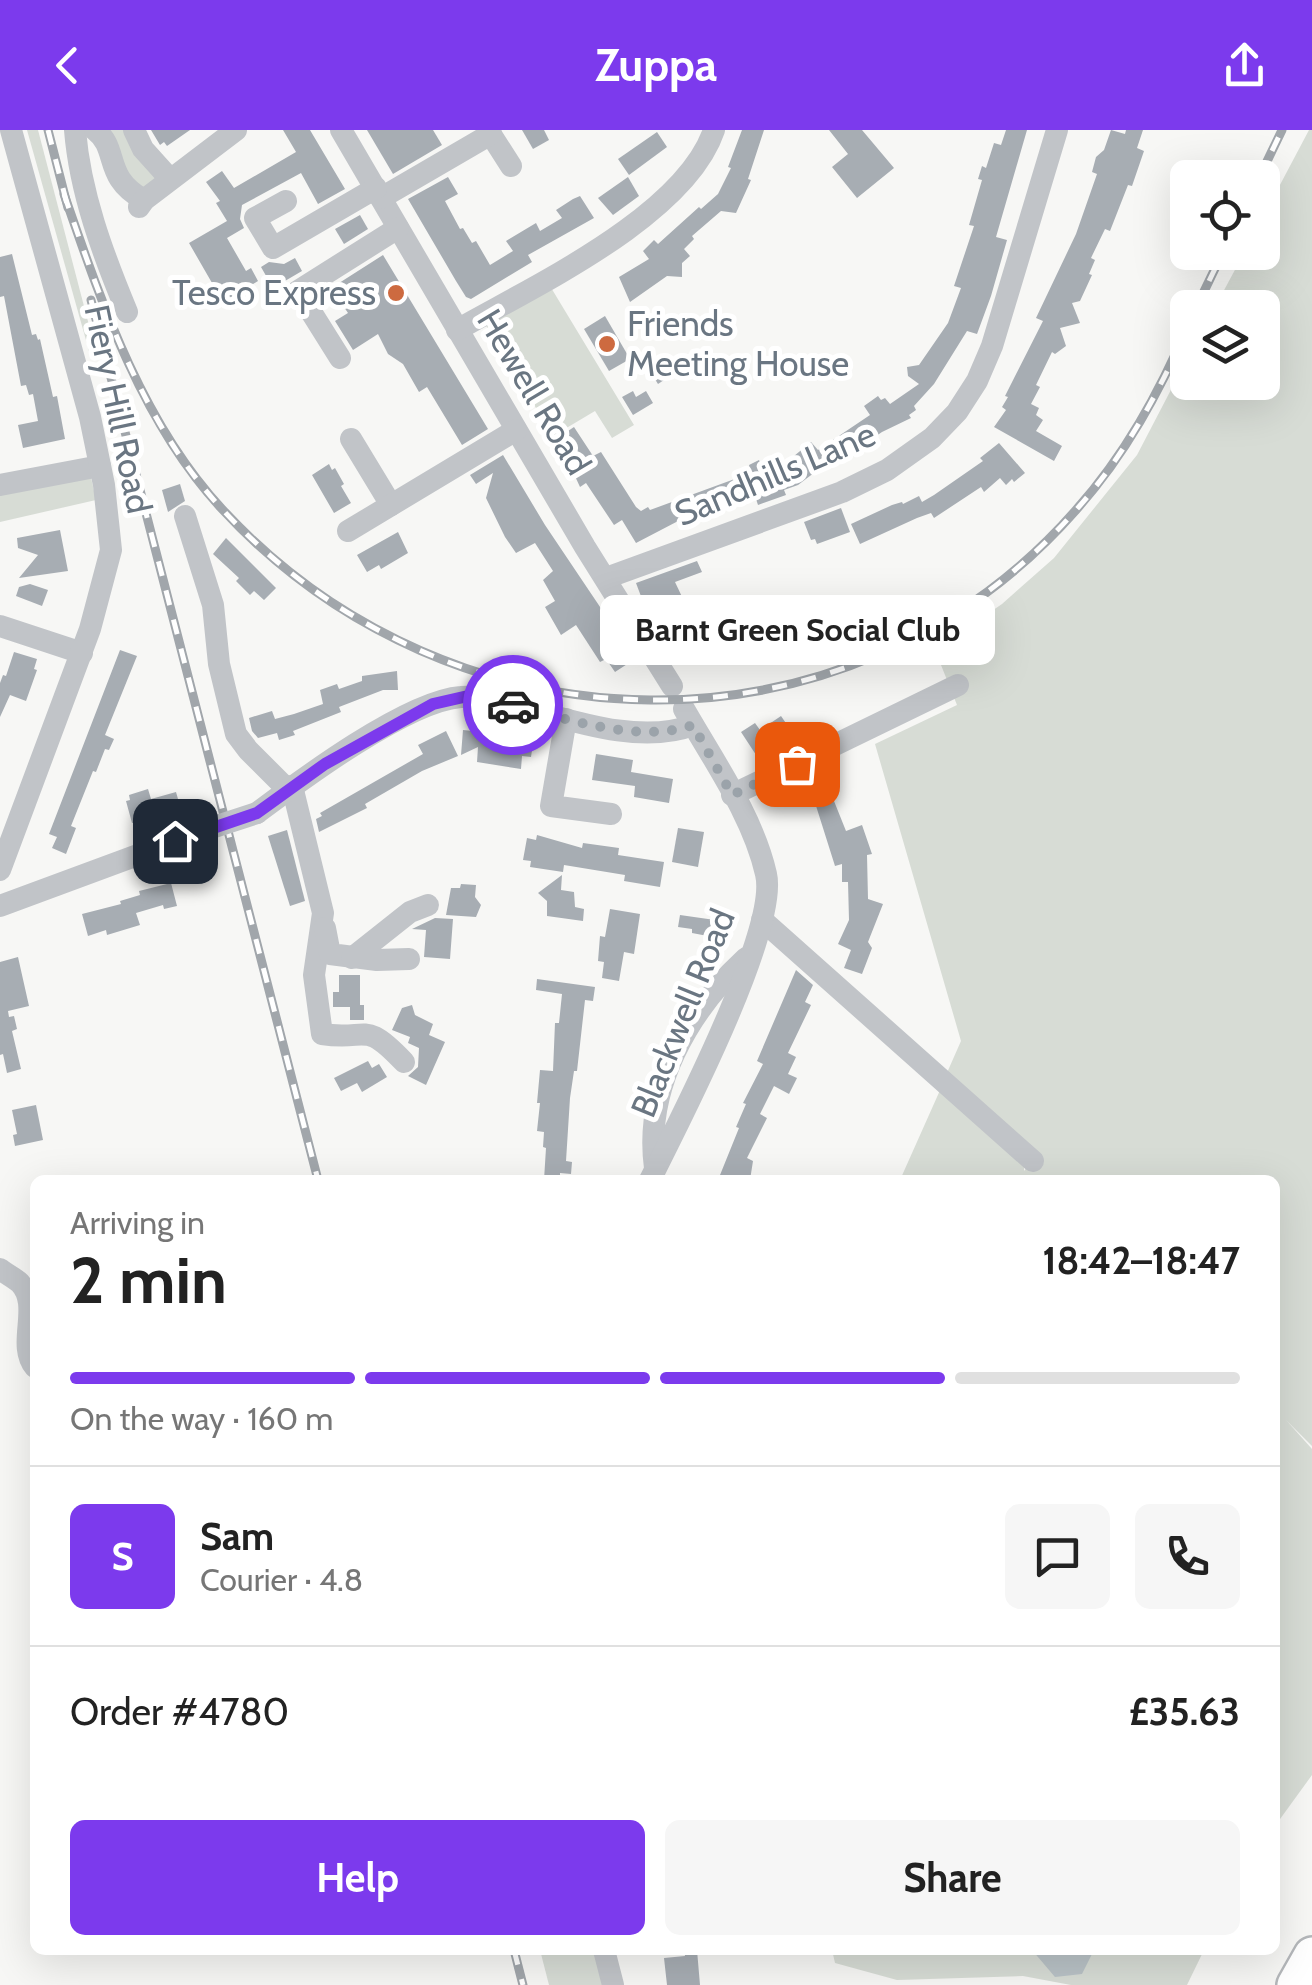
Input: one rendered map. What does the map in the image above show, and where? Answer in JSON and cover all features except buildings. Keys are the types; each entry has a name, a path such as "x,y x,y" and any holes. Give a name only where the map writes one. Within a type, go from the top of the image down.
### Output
{"highway":[{"path":"1294,1985 1312,1955"}],"street":[{"name":"Fiery Hill Road","path":"0,870 82,653 110,550 100,466 11,130"},
{"path":"75,130 86,194 127,312"},
{"path":"95,130 106,143 124,186 141,203 236,130"},
{"path":"134,130 143,148 170,180"},
{"name":"Hewell Road","path":"342,130 516,430 672,686"},
{"path":"457,330 625,231 700,162 714,130"},
{"name":"Sandhills Lane","path":"606,578 842,492 887,470 932,438 967,396 992,346 1057,130"},
{"path":"286,201 255,218 273,248 489,132 511,166"},
{"path":"340,358 298,291 398,228"},
{"path":"348,531 516,430"},
{"path":"351,439 390,505"},
{"path":"0,485 100,466"},
{"path":"185,516 213,605 219,664 236,734 290,788 330,954 410,959"},
{"path":"0,626 82,653"},
{"path":"732,795 958,684"},
{"path":"0,906 257,813 390,726 446,700 480,698 566,719 551,806 611,814"},
{"name":"Blackwell Road","path":"566,719 635,731 674,732 689,717 732,795 768,878 752,953 714,1047 652,1174"},
{"path":"352,958 410,912 428,905"},
{"path":"323,913 314,975 322,1034 362,1033 381,1038 404,1062"},
{"path":"762,920 1032,1161"},
{"path":"652,1174 656,1106 664,1077 701,1008 723,979 752,953"},
{"path":"0,1270 20,1282 28,1299 30,1359"},
{"path":"605,1955 612,1985"}],"shaded area":[{"path":"27,130 38,130 97,356 91,358"},
{"path":"103,130 129,130 163,179 145,193 129,182"},
{"path":"1312,130 1312,1446 1286,1420 1312,1449 1312,1775 1280,1819 1280,1175 902,1175 941,1088 1024,1157 1024,1171 1032,1161 946,1075 961,1041 875,744 957,705 935,650 1002,604 1054,558 1137,455 1170,392 1170,400 1280,400 1280,290 1224,290 1235,270 1280,270 1280,185"},
{"path":"550,286 634,425 612,438 595,411 553,436 485,324"},
{"path":"90,473 96,500 0,522 0,491"},
{"path":"541,1955 598,1955 604,1985 549,1985"},
{"path":"833,1955 1202,1955 1187,1985 1071,1985 1023,1976 897,1980 835,1963"},
{"path":"1036,1955 1092,1955 1082,1974 1055,1977"}],"railway":[{"path":"48,130 68,208"},
{"path":"1268,160 1282,130"},
{"path":"64,194 93,278 147,401 169,439 222,509 315,591 421,651 533,687 650,700 767,689 879,654 984,595 1076,510 1140,422 1170,364"},
{"path":"1205,290 1214,270"},
{"path":"91,300 317,1175"},
{"path":"515,1955 523,1985"}],"way so far":[{"path":"513,705 635,731 674,732 693,725 732,795 797,764"}],"place":[{"name":"Tesco Express","path":"396,293"},
{"name":"Friends Meeting House","path":"607,344"},
{"name":"Barnt Green Social Club","path":"797,764"}],"route":[{"path":"175,841 257,813 325,764 433,704 468,696 513,705"}]}
